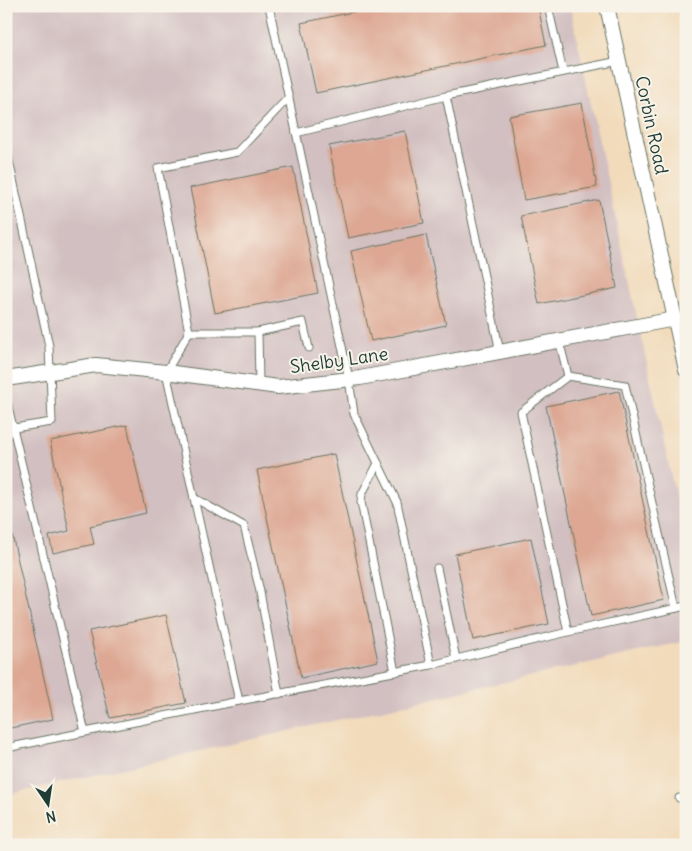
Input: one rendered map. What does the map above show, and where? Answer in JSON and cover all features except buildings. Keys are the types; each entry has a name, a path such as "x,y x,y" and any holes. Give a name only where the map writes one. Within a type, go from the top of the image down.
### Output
{"street":[{"name":"Corbin Road","path":"607,6 686,370"},
{"name":"Shelby Lane","path":"6,379 96,365 278,387 349,379 675,319"}],"lane":[{"path":"270,6 349,379 354,414 397,502 431,665"},
{"path":"548,6 563,72"},
{"path":"296,133 446,96 619,61"},
{"path":"446,96 500,352"},
{"path":"239,701 166,372 189,332 158,168 237,152 289,98"},
{"path":"6,147 50,346 49,372 52,422 14,428"},
{"path":"189,332 258,332 304,322 310,348"},
{"path":"258,332 259,384"},
{"path":"559,340 568,376"},
{"path":"568,632 521,412 568,376 625,385 676,608"},
{"path":"6,398 85,732"},
{"path":"378,463 362,494 361,502 395,672"},
{"path":"194,498 244,526 259,588 279,694"},
{"path":"437,568 456,659"},
{"path":"6,748 431,665 686,606"}],"shaded area":[{"path":"6,6 570,6 686,545 686,641 6,795"}],"green space":[{"path":"678,6 686,6 686,44"}]}
